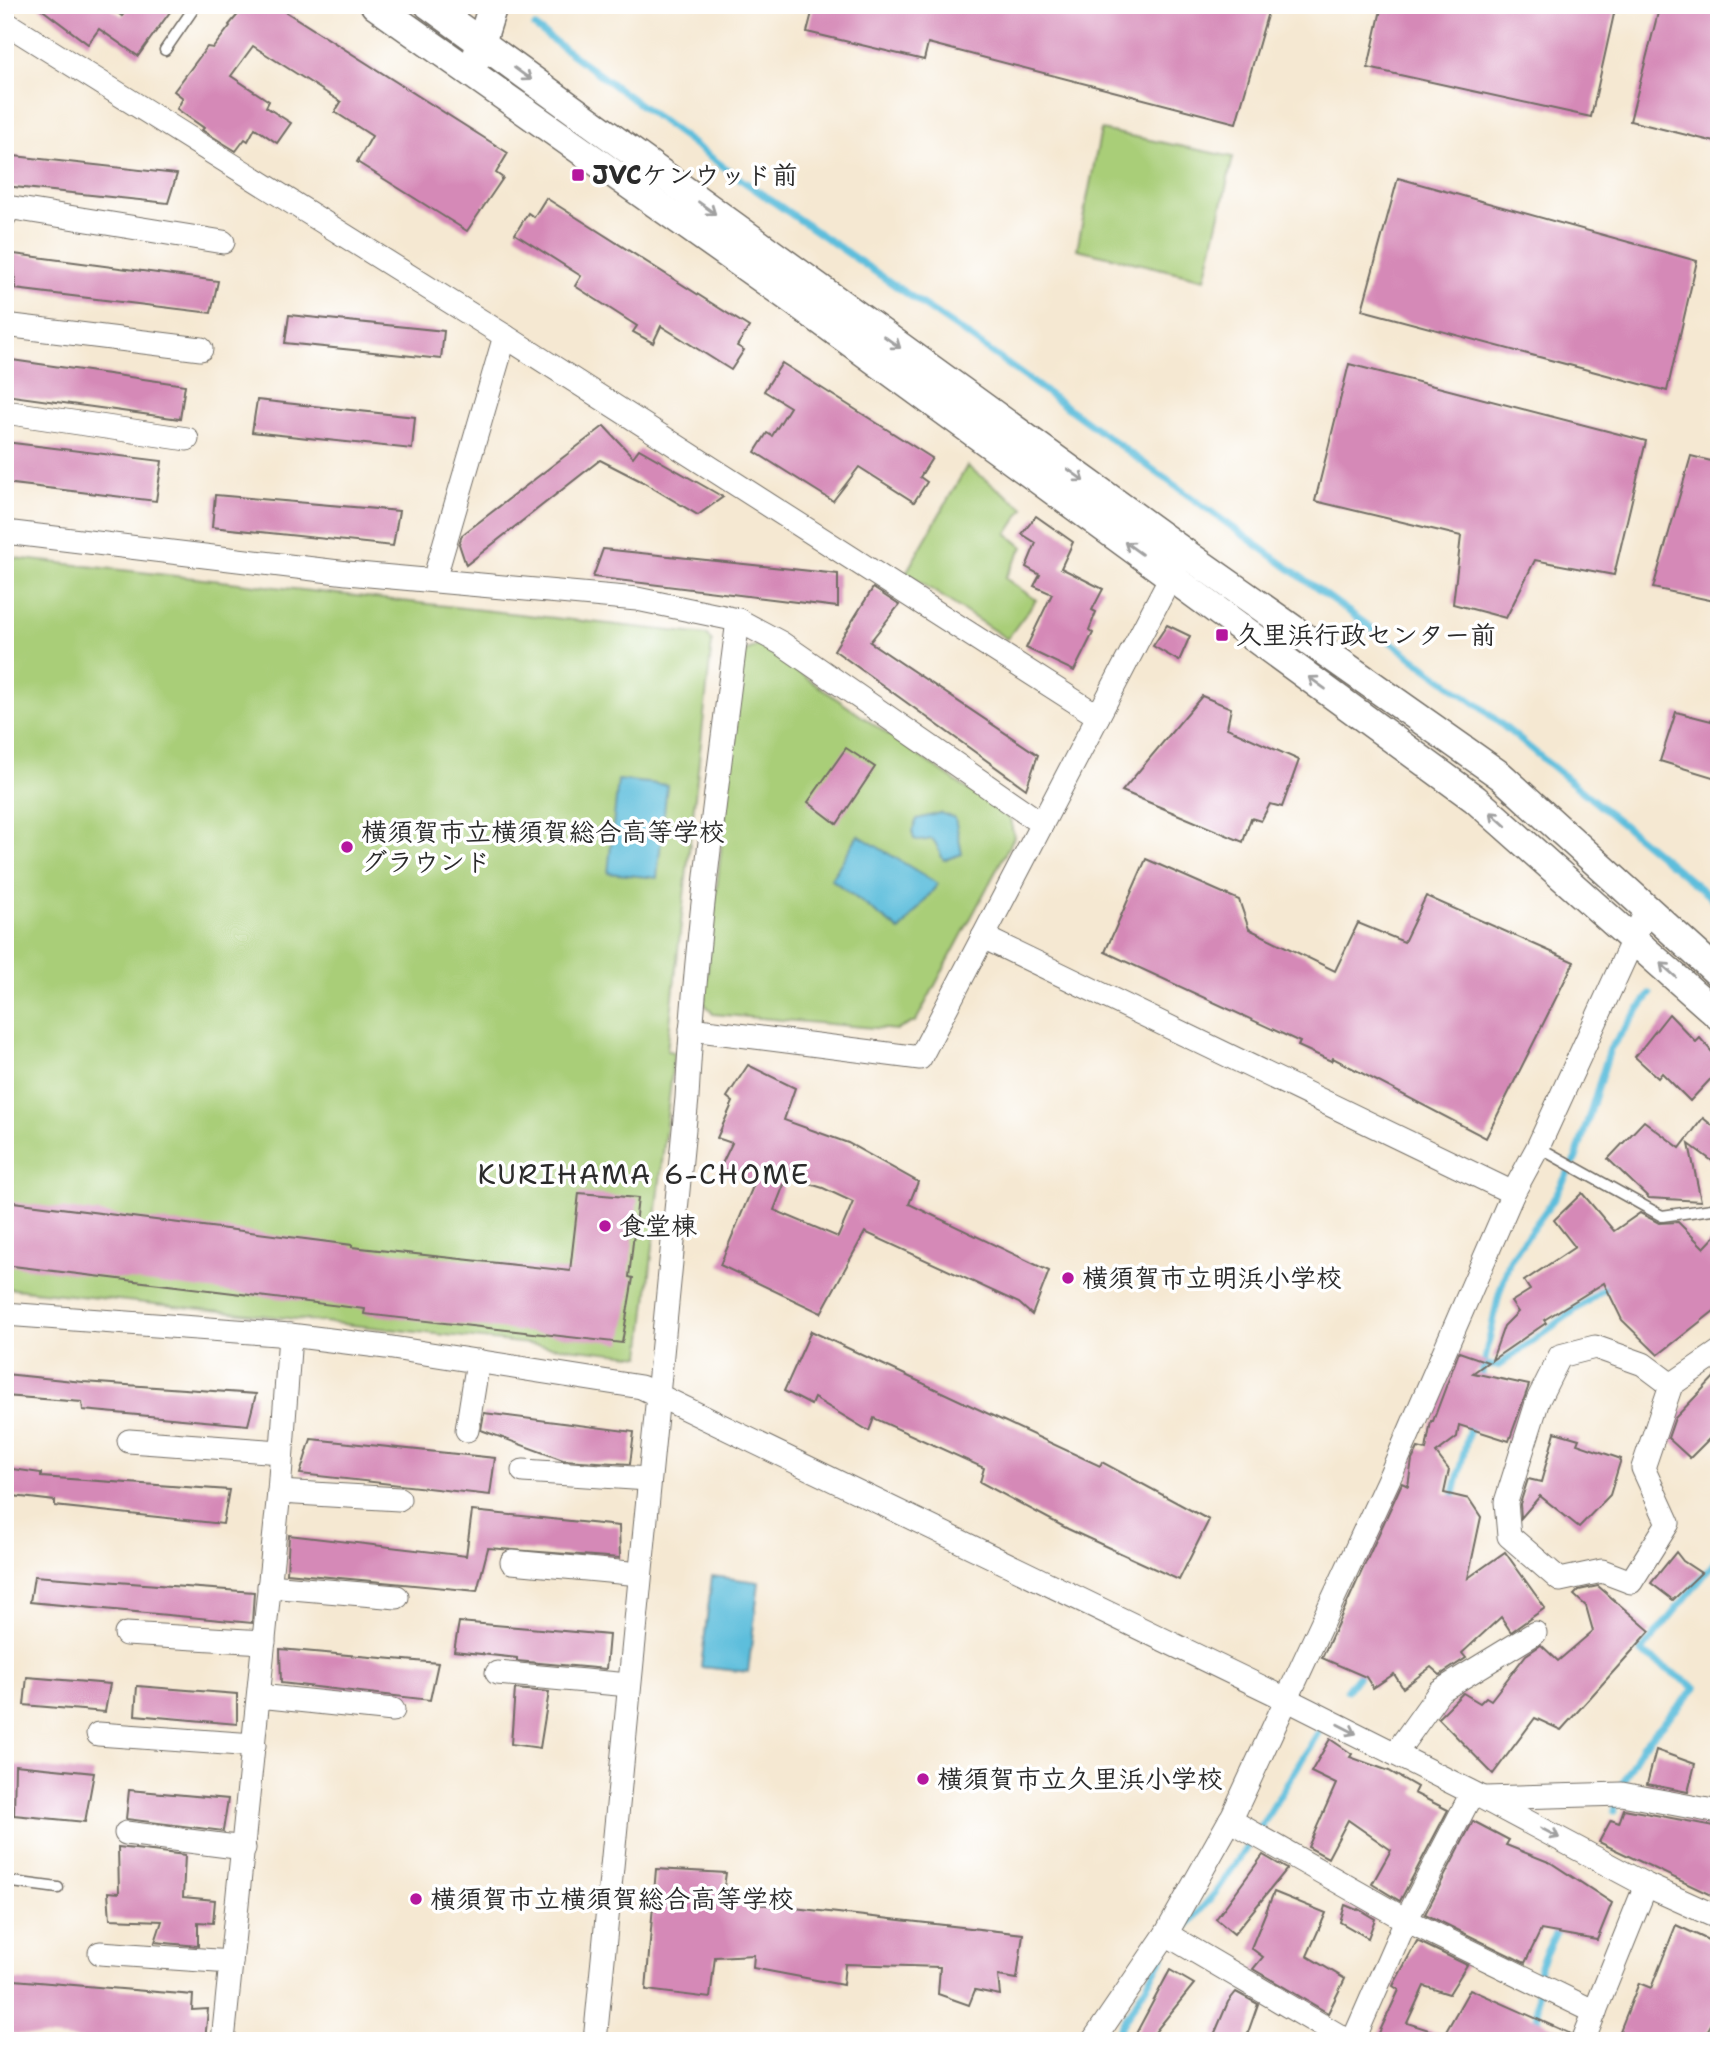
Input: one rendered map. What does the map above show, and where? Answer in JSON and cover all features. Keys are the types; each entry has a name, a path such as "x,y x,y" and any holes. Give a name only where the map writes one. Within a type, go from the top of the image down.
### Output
{"street":[{"path":"375,5 801,306 1177,564 1501,776 1719,974"},
{"path":"429,5 1177,564 1475,799 1719,1016"},
{"path":"470,74 493,5"},
{"path":"10,24 505,336 1098,716"},
{"path":"5,216 7,207 223,242"},
{"path":"5,325 201,349"},
{"path":"434,580 505,336"},
{"path":"5,412 187,439"},
{"path":"5,532 347,573 637,599 738,620 781,643 1042,824"},
{"path":"691,1029 920,1058 1177,564"},
{"path":"595,2041 687,1098 705,887 738,620"},
{"path":"1093,2041 1166,1934 1230,1820 1391,1474 1513,1194 1538,1147 1647,909"},
{"path":"983,937 1513,1194"},
{"path":"5,1314 290,1335 386,1347 640,1387 1286,1699 1478,1795 1646,1885 1719,1918"},
{"path":"223,2041 279,1492 290,1335"},
{"path":"1671,1385 1643,1364 1595,1347 1560,1356 1538,1400 1506,1502 1508,1536 1560,1580 1602,1571 1631,1582 1668,1522 1643,1468 1671,1385 1719,1352"},
{"path":"467,1430 478,1361"},
{"path":"130,1441 281,1452"},
{"path":"523,1471 649,1479"},
{"path":"279,1492 399,1499"},
{"path":"512,1562 640,1574"},
{"path":"269,1586 397,1598"},
{"path":"1395,1754 1440,1691 1535,1633"},
{"path":"126,1634 264,1642"},
{"path":"497,1673 629,1685"},
{"path":"259,1696 393,1710"},
{"path":"98,1734 254,1745"},
{"path":"1478,1795 1622,1794 1719,1812"},
{"path":"1166,1934 1350,2041 1406,1920 1478,1795"},
{"path":"1230,1820 1406,1920 1595,2012"},
{"path":"126,1833 244,1848"},
{"path":"1583,2041 1646,1885"},
{"path":"100,1953 231,1962"}],"lane":[{"path":"164,50 196,5"},
{"path":"1538,1147 1662,1216 1719,1209"},
{"path":"5,1881 58,1888"}],"green space":[{"path":"1101,130 1233,157 1205,279 1077,249"},
{"path":"967,466 1024,508 1007,534 1023,547 1005,578 1036,600 1007,639 906,573"},
{"name":"横須賀市立横須賀総合高等学校 グラウンド","path":"5,557 707,635 712,642 667,1051 674,1052 641,1356 5,1288"},
{"path":"759,645 1010,819 1014,837 916,1021 897,1030 713,1014 704,1003 743,652"}],"water":[{"path":"618,780 667,785 657,878 608,873"},
{"path":"940,813 955,818 962,854 944,860 932,839 914,839 912,831 917,819"},
{"path":"858,835 938,884 900,931 831,879"},
{"path":"712,1576 759,1582 748,1672 701,1667"}],"building":[{"path":"36,5 106,5 122,16 130,5 175,5 138,56 99,29 88,44"},
{"path":"246,5 275,5 508,153 496,173 503,178 467,231 357,162 372,136 335,112 341,102 253,46 231,76 269,101 266,107 291,123 277,143 255,128 248,141 245,139 236,151 202,130 204,128 177,109 183,98 174,91 207,47 213,48"},
{"path":"814,5 1270,5 1236,123 928,43 924,60 807,32"},
{"path":"1382,5 1616,5 1591,117 1368,68"},
{"path":"1660,5 1719,5 1719,143 1630,121"},
{"path":"5,155 177,174 168,203 5,186"},
{"path":"1398,178 1697,261 1667,391 1362,310"},
{"path":"546,198 749,327 737,346 744,350 731,370 661,326 653,343 633,332 637,326 575,286 581,276 515,234 528,213 534,217"},
{"path":"14,254 218,281 211,313 15,289"},
{"path":"289,315 444,331 441,359 285,343"},
{"path":"5,359 185,385 180,419 5,395"},
{"path":"782,363 932,458 920,477 927,482 914,502 859,467 833,501 755,452 767,433 772,436 790,407 764,391"},
{"path":"1349,364 1646,441 1614,575 1535,560 1506,618 1453,604 1461,536 1315,501"},
{"path":"257,400 415,417 412,449 252,432"},
{"path":"604,426 633,457 639,449 723,497 698,515 600,460 466,565 459,544 462,535"},
{"path":"5,442 162,461 156,501 5,483"},
{"path":"1691,456 1719,463 1719,602 1653,588"},
{"path":"215,495 399,511 393,546 212,527"},
{"path":"1036,516 1073,542 1061,568 1103,589 1092,610 1096,612 1089,630 1093,633 1074,671 1026,648 1052,594 1034,586 1040,575 1026,567 1036,543 1022,534"},
{"path":"603,549 838,574 838,607 593,577"},
{"path":"873,588 899,605 870,642 1038,755 1026,789 834,650"},
{"path":"1167,625 1190,636 1179,661 1153,646"},
{"path":"1202,696 1231,708 1227,728 1299,760 1282,807 1270,804 1261,821 1251,818 1243,842 1122,791"},
{"path":"1676,712 1719,723 1719,779 1660,761"},
{"path":"846,748 875,767 837,824 808,802"},
{"path":"1146,859 1239,900 1249,929 1335,971 1358,923 1404,942 1426,896 1574,962 1486,1138 1333,1058 1331,1061 1298,1046 1300,1042 1105,952"},
{"path":"1669,1014 1696,1042 1700,1038 1719,1060 1719,1070 1690,1101 1662,1073 1658,1078 1635,1057"},
{"path":"748,1065 795,1088 784,1120 848,1143 918,1182 909,1204 1049,1271 1032,1315 1019,1303 865,1232 821,1313 720,1265 754,1184 720,1168 732,1143 717,1138 733,1102 727,1097","holes":["787,1177 823,1188 853,1202 838,1237 774,1210"]},
{"path":"1703,1118 1719,1131 1719,1166 1689,1144 1701,1201 1649,1198 1608,1159 1644,1121 1680,1148"},
{"path":"579,1193 638,1198 629,1277 633,1278 622,1343 364,1314 365,1309 5,1265 5,1201 352,1247 570,1271"},
{"path":"1582,1193 1614,1231 1640,1213 1659,1223 1678,1222 1704,1248 1719,1232 1719,1307 1658,1355 1622,1320 1604,1283 1544,1320 1546,1323 1492,1360 1504,1326 1518,1312 1511,1302 1530,1290 1524,1281 1575,1247 1554,1220"},
{"path":"811,1331 1100,1466 1102,1462 1209,1520 1179,1580 1068,1529 980,1482 984,1468 874,1418 869,1431 814,1398 811,1405 784,1391"},
{"path":"1459,1352 1488,1362 1473,1373 1529,1385 1509,1441 1459,1425 1457,1437 1436,1453 1449,1470 1444,1493 1469,1499 1481,1517 1468,1578 1505,1552 1545,1608 1511,1632 1501,1617 1462,1653 1466,1658 1440,1675 1431,1667 1403,1688 1394,1674 1373,1688 1366,1677 1322,1658 1402,1483 1408,1486 1412,1460 1418,1448 1426,1450 1431,1421"},
{"path":"1719,1372 1719,1429 1690,1458 1668,1438 1675,1418"},
{"path":"5,1374 256,1394 248,1425 83,1410 82,1402 5,1396"},
{"path":"484,1413 634,1432 630,1464 563,1460 481,1430"},
{"path":"1555,1432 1579,1439 1577,1444 1621,1459 1610,1495 1579,1527 1540,1496 1521,1518 1520,1504 1528,1479 1541,1482"},
{"path":"311,1439 495,1458 490,1495 300,1474"},
{"path":"5,1468 41,1473 41,1477 229,1490 223,1524 55,1506 55,1501 5,1495"},
{"path":"472,1511 619,1526 620,1558 488,1548 477,1591 287,1573 289,1535 466,1556"},
{"path":"1676,1552 1683,1561 1701,1573 1673,1600 1651,1583"},
{"path":"34,1576 254,1592 252,1623 30,1602"},
{"path":"1598,1586 1650,1631 1561,1730 1535,1718 1493,1774 1438,1718 1463,1693 1480,1703 1486,1697 1491,1700 1526,1655 1541,1645 1558,1661 1593,1631 1586,1606 1574,1595 1579,1590"},
{"path":"459,1622 609,1635 606,1669 517,1661 517,1658 454,1651"},
{"path":"280,1649 438,1663 430,1700 281,1683"},
{"path":"27,1677 110,1684 105,1712 24,1705"},
{"path":"137,1686 237,1694 237,1724 135,1715"},
{"path":"515,1689 549,1692 540,1748 511,1744"},
{"path":"1330,1739 1352,1754 1350,1757 1389,1771 1417,1787 1414,1793 1448,1810 1400,1901 1372,1884 1391,1850 1348,1820 1328,1858 1308,1847 1336,1784 1311,1772"},
{"path":"1656,1750 1695,1764 1688,1792 1647,1784"},
{"path":"15,1765 94,1773 85,1822 14,1815"},
{"path":"129,1790 228,1799 223,1831 126,1819"},
{"path":"1624,1809 1719,1827 1719,1899 1599,1842 1611,1820 1619,1823"},
{"path":"1473,1821 1509,1840 1506,1845 1551,1863 1612,1903 1597,1940 1541,1930 1525,1963 1425,1914"},
{"path":"118,1847 185,1855 183,1897 215,1900 213,1923 198,1922 198,1946 155,1942 162,1921 110,1919 108,1892 119,1893"},
{"path":"1263,1855 1287,1869 1234,1934 1216,1919"},
{"path":"656,1869 726,1873 722,1900 1023,1934 1017,1979 998,1976 1000,1995 975,1990 969,2005 938,1994 940,1967 845,1964 843,1985 753,1968 754,1955 715,1957 710,1998 646,1990"},
{"path":"1274,1892 1326,1913 1307,1956 1345,1979 1328,2013 1253,1969 1263,1957 1251,1948"},
{"path":"1345,1905 1375,1919 1368,1938 1340,1922"},
{"path":"1676,1925 1719,1945 1719,2010 1702,2041 1616,2041 1639,1983 1651,1988"},
{"path":"1417,1941 1467,1965 1449,1994 1424,1986 1407,2023 1444,2035 1470,1989 1571,2034 1569,2041 1392,2041 1379,2033 1399,1990 1393,1986"},
{"path":"1170,1970 1194,1984 1148,2041 1132,2041"},
{"path":"14,1980 193,1995 192,2010 208,2009 205,2041 97,2041 5,2033 5,1983 14,1983"},
{"path":"1236,1992 1258,2004 1245,2041 1223,2041 1214,2035 1228,2002"}],"waterway":[{"path":"535,27 743,181 970,337 1479,706 1719,904"},
{"path":"1480,1383 1499,1294 1510,1260 1552,1202 1576,1158 1610,1049 1650,994"},
{"path":"1484,1365 1498,1366 1612,1283"},
{"path":"1452,1502 1471,1422"},
{"path":"1614,1811 1620,1788 1642,1746 1696,1688 1641,1652 1719,1557"},
{"path":"1347,1690 1364,1668"},
{"path":"1178,1936 1216,1892 1262,1825 1318,1733"},
{"path":"1538,2026 1540,1965 1560,1924"},
{"path":"1112,2041 1163,1958"}],"place":[{"name":"JVCケンウッド前","path":"578,175"},
{"name":"久里浜行政センター前","path":"1222,635"},
{"name":"横須賀市立横須賀総合高等学校 グラウンド","path":"347,847"},
{"name":"食堂棟","path":"605,1226"},
{"name":"横須賀市立明浜小学校","path":"1068,1278"},
{"name":"横須賀市立久里浜小学校","path":"923,1779"},
{"name":"横須賀市立横須賀総合高等学校","path":"416,1899"}],"district":[{"name":"KURIHAMA 6-CHOME","path":"644,1174"}]}
